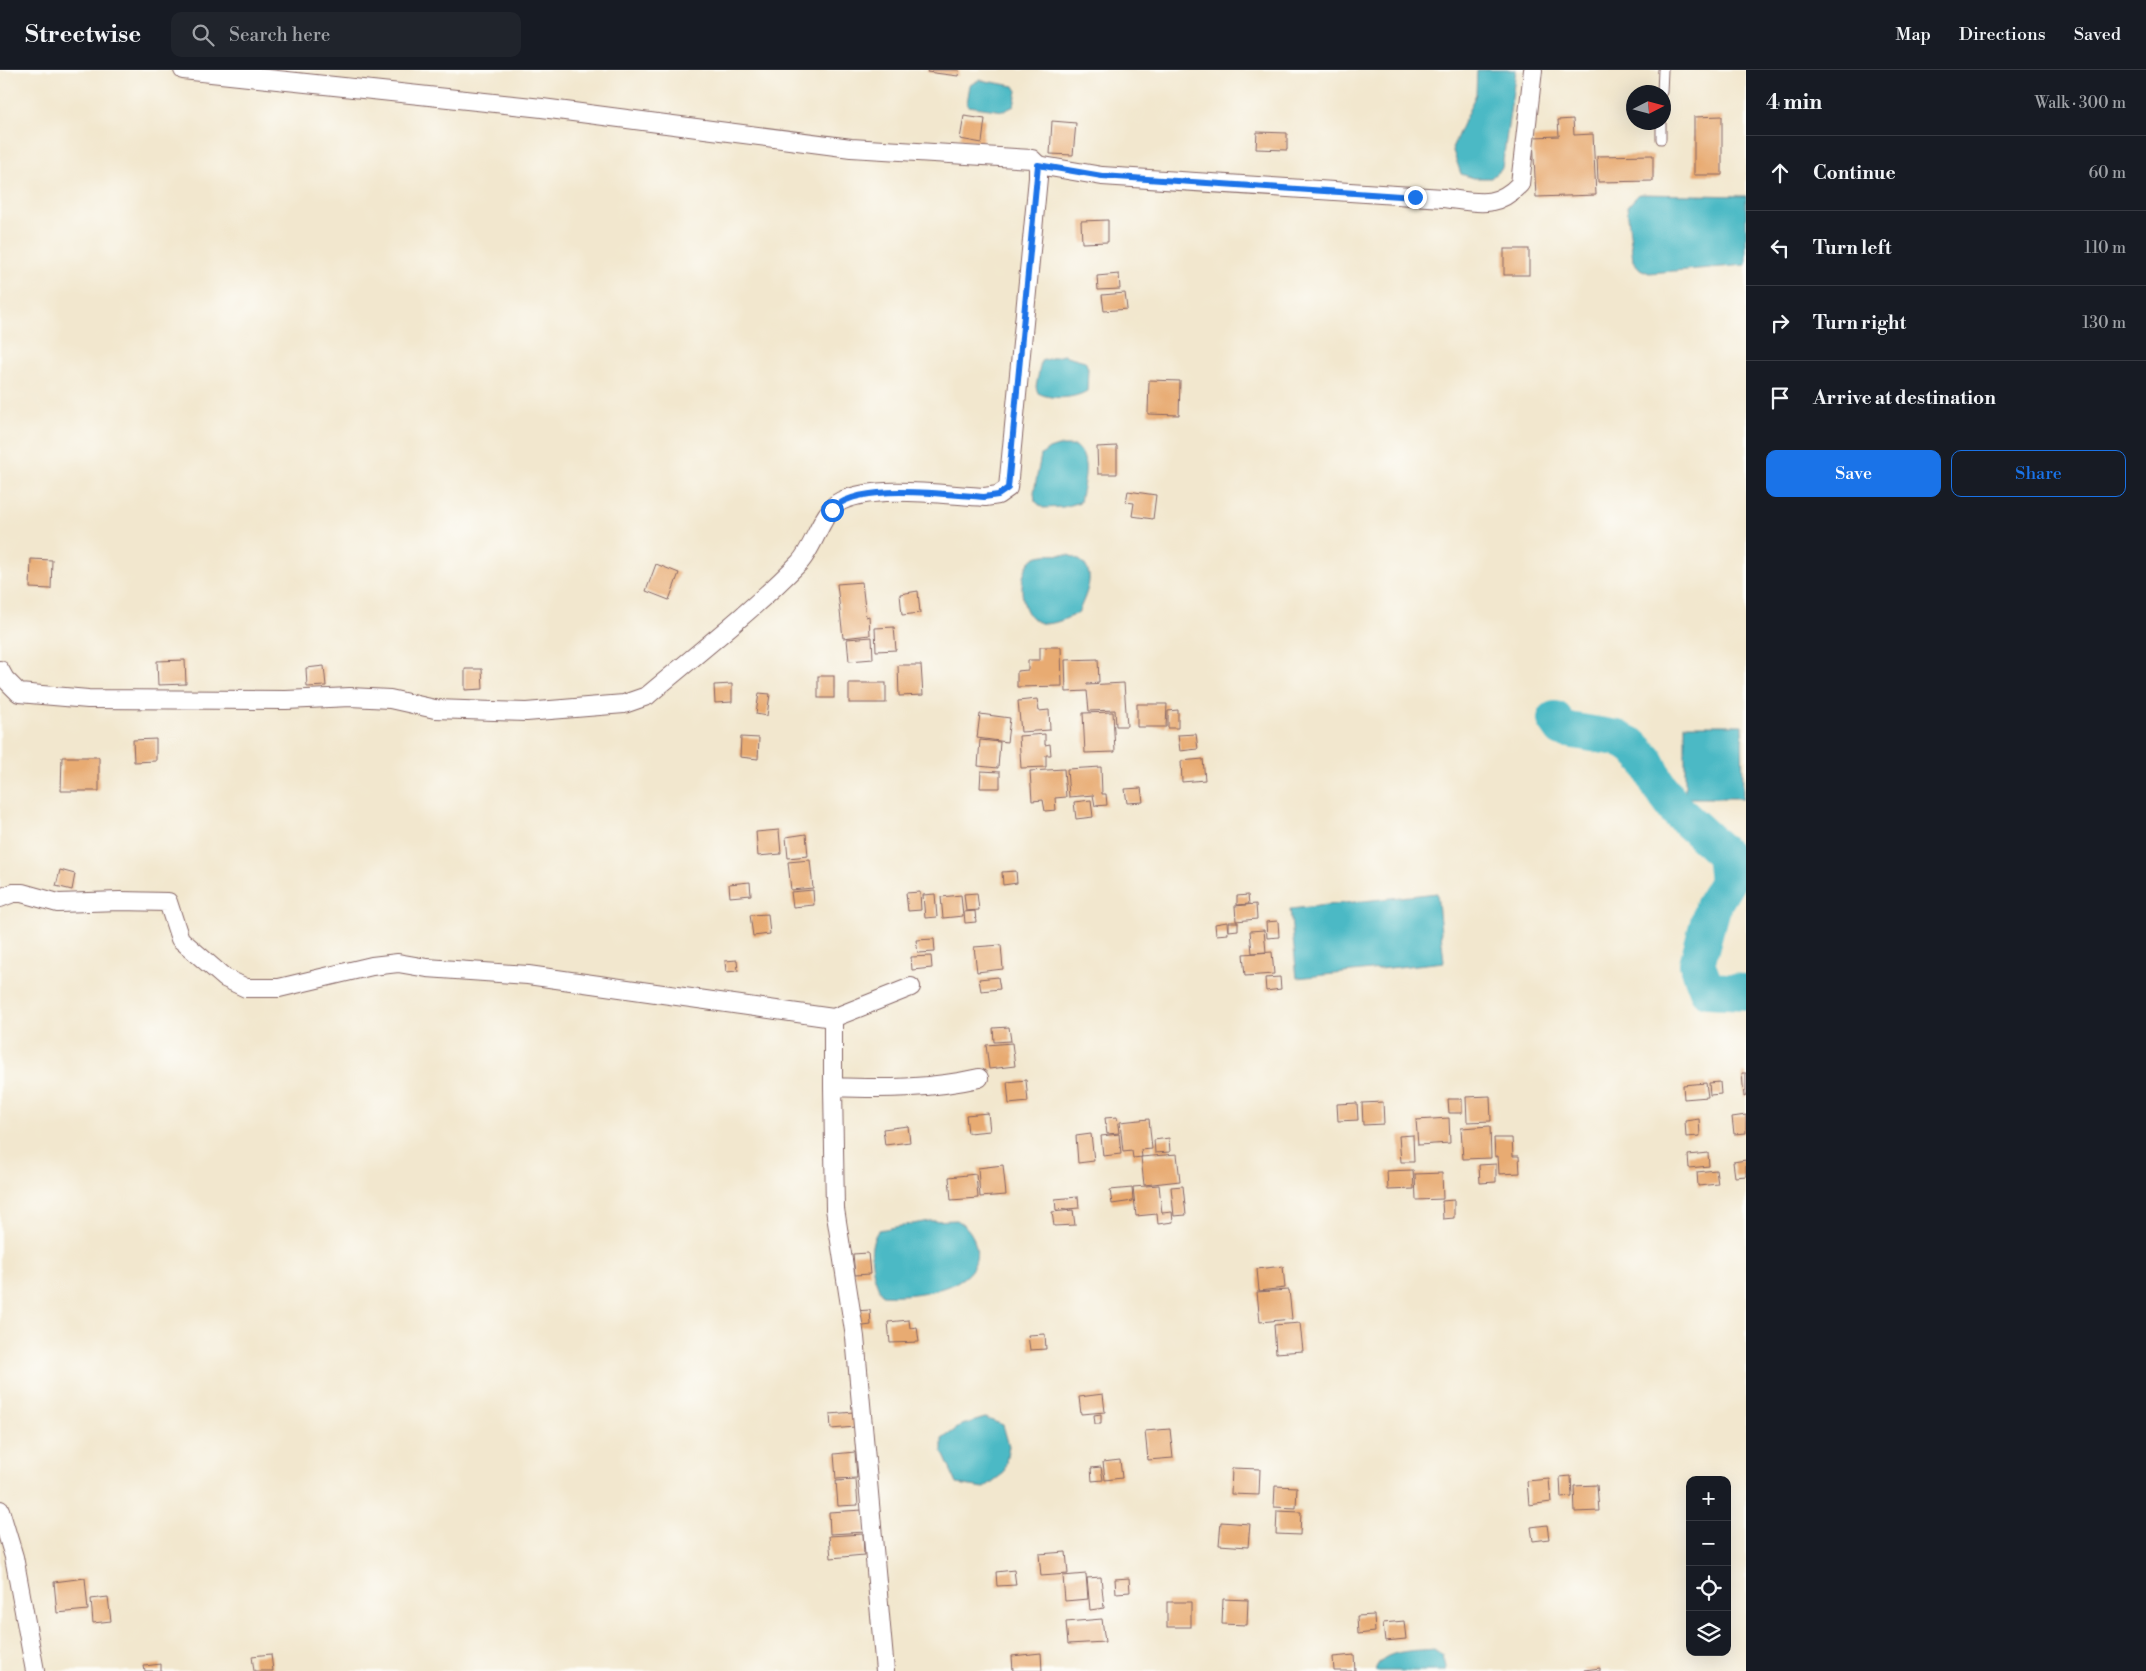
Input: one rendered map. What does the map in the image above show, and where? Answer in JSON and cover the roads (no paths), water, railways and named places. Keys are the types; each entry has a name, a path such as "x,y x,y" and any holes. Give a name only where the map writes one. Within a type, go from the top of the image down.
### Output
{"street":[{"path":"183,70 378,93 542,108 851,148 1024,157 1032,159 1038,165 1102,176 1443,198 1487,204 1507,196 1520,184 1533,70"},
{"path":"0,670 5,679 20,693 88,699 286,700 359,697 390,699 435,709 526,712 624,704 647,696 801,561 826,518 839,502 858,495 879,492 984,497 998,495 1008,488 1038,165"},
{"path":"0,898 13,893 22,893 58,903 168,902 180,939 225,978 246,988 279,988 372,966 398,964 427,968 528,975 833,1018 911,986"},
{"path":"833,1018 835,1209 855,1337 885,1671"},
{"path":"833,1087 893,1089 953,1084 979,1078"},
{"path":"0,1510 14,1557 35,1671"}],"lane":[{"path":"1662,85 1663,70"},
{"path":"1661,130 1661,139"}],"water":[{"path":"1477,70 1516,70 1502,168 1491,178 1473,178 1461,174 1452,148 1476,94"},
{"path":"980,80 1014,86 1017,91 1014,106 1004,111 968,106 970,85"},
{"path":"1639,194 1746,196 1746,265 1649,273 1640,269 1633,261 1627,207"},
{"path":"1063,355 1085,361 1088,368 1087,391 1076,396 1062,398 1049,397 1038,393 1036,387 1041,361"},
{"path":"1058,446 1076,446 1084,458 1085,472 1080,502 1063,507 1043,508 1035,501 1034,492 1041,455 1049,449"},
{"path":"1068,555 1078,559 1085,565 1088,572 1088,587 1085,596 1078,613 1055,622 1041,623 1033,619 1024,603 1022,583 1024,573 1028,564 1037,556"},
{"path":"1685,725 1742,725 1743,798 1685,798"},
{"path":"1437,893 1444,962 1297,978 1290,909"},
{"path":"957,1220 970,1231 976,1247 975,1261 969,1273 957,1282 943,1288 910,1294 882,1295 873,1272 871,1253 872,1244 879,1230 929,1221"},
{"path":"985,1418 1003,1425 1009,1446 1004,1473 984,1488 957,1484 942,1451 942,1439 962,1425"},
{"path":"1434,1649 1443,1655 1447,1671 1375,1671 1378,1664 1384,1659 1399,1652"}],"waterway":[{"path":"1555,719 1562,729 1617,738 1633,746 1647,761 1659,786 1676,810 1724,854 1727,882 1712,907 1697,964 1707,990 1746,992"}]}
